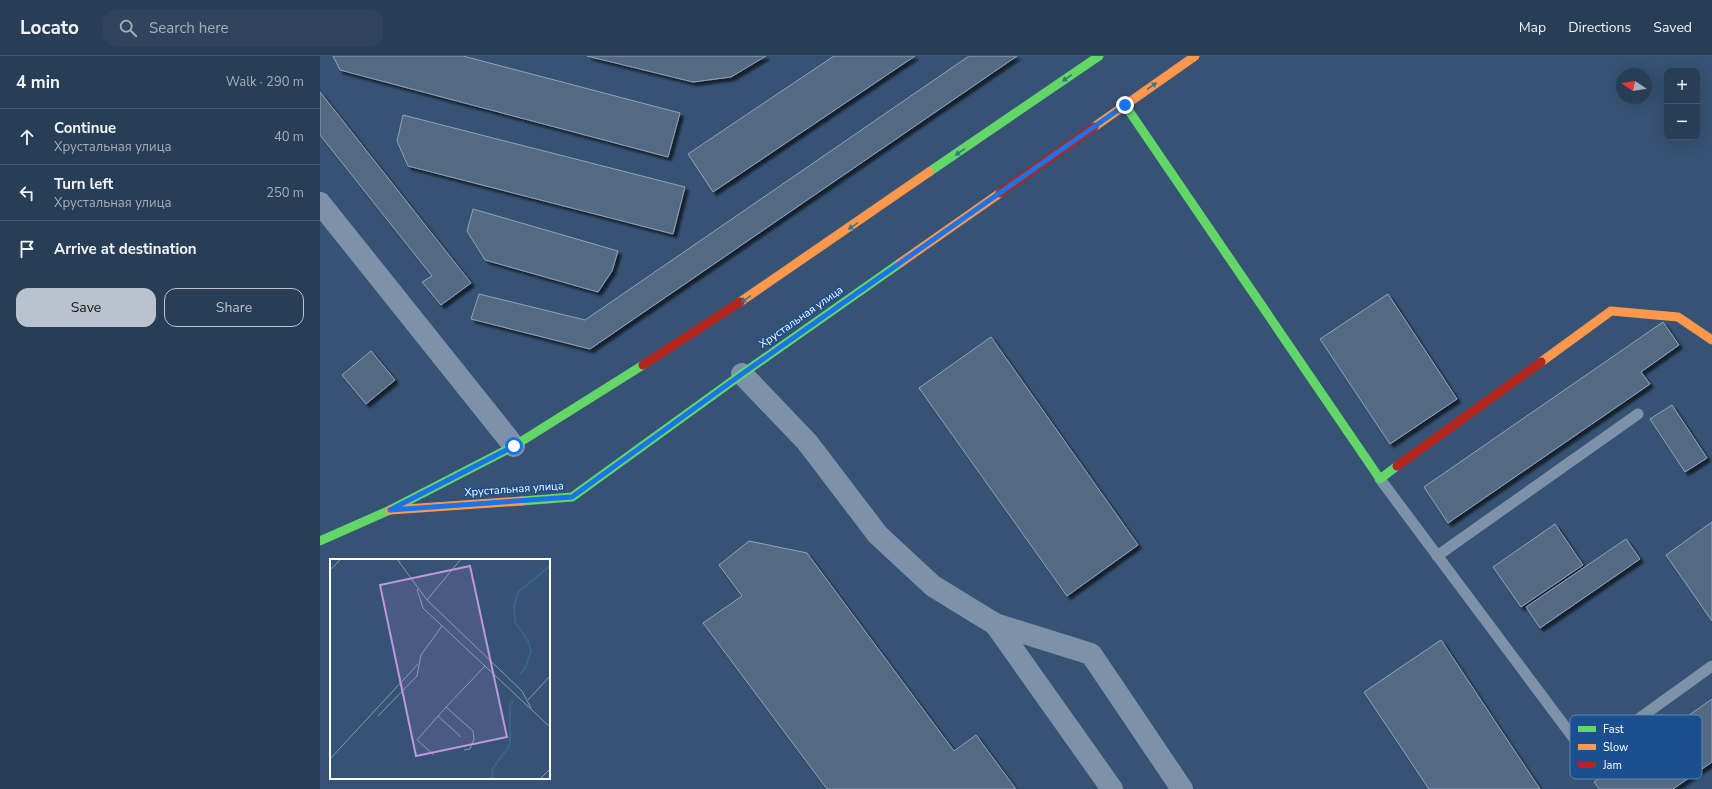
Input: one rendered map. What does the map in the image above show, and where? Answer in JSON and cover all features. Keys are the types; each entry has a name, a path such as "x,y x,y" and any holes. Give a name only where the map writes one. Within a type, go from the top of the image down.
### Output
{"street":[{"name":"Хрустальная улица","path":"320,541 390,510 514,446 707,326 1099,56"},
{"name":"Хрустальная улица","path":"390,510 572,497 742,374 1195,56"},
{"path":"1125,105 1380,479 1611,312 1678,316 1712,340"},
{"path":"320,203 514,446"},
{"path":"742,374 807,442 878,535 933,586 995,624 1091,654 1182,789"},
{"path":"995,624 1112,789"}],"lane":[{"path":"1437,556 1638,414"},
{"path":"1380,479 1570,733"},
{"path":"1644,715 1712,666"}],"building":[{"path":"333,56 463,56 680,113 668,157 340,70"},
{"path":"587,56 766,56 731,77 693,82"},
{"path":"834,56 915,56 713,192 688,154"},
{"path":"969,56 1017,56 590,349 471,319 479,294 585,320"},
{"path":"320,92 471,283 441,305 422,282 432,276 320,135"},
{"path":"403,115 685,187 673,234 408,166 397,141"},
{"path":"473,209 618,251 612,271 598,292 485,260 467,231"},
{"path":"1388,294 1457,399 1390,444 1320,339"},
{"path":"1663,322 1679,345 1641,372 1650,384 1448,523 1424,487"},
{"path":"991,337 1138,545 1067,596 919,388"},
{"path":"371,351 395,380 366,404 342,375"},
{"path":"1672,405 1707,458 1685,472 1650,419"},
{"path":"1712,522 1712,621 1666,555"},
{"path":"1555,524 1583,565 1521,607 1493,567"},
{"path":"1626,539 1640,559 1540,628 1526,607"},
{"path":"749,541 807,553 954,751 976,735 1016,789 827,789 703,623 742,596 719,565"},
{"path":"1441,640 1540,789 1429,789 1364,692"},
{"path":"1712,699 1712,762 1702,769 1702,715 1689,715"},
{"path":"1598,779 1687,779 1673,789 1599,789 1594,782"}],"traffic: fast":[{"path":"929,172 1099,56"},
{"path":"1125,105 1380,479 1397,466"},
{"path":"522,501 572,497 742,374 900,263"},
{"path":"320,541 390,510 514,446 643,365"}],"traffic: slow":[{"path":"1094,127 1195,56"},
{"path":"740,302 929,172"},
{"path":"900,263 1000,193"},
{"path":"1541,362 1611,311 1678,317 1712,340"},
{"path":"390,510 522,501"}],"traffic: jam":[{"path":"1000,193 1094,127"},
{"path":"643,365 740,302"},
{"path":"1397,466 1541,362"}],"route":[{"path":"514,446 390,510 572,497 742,374 1125,105"}]}
